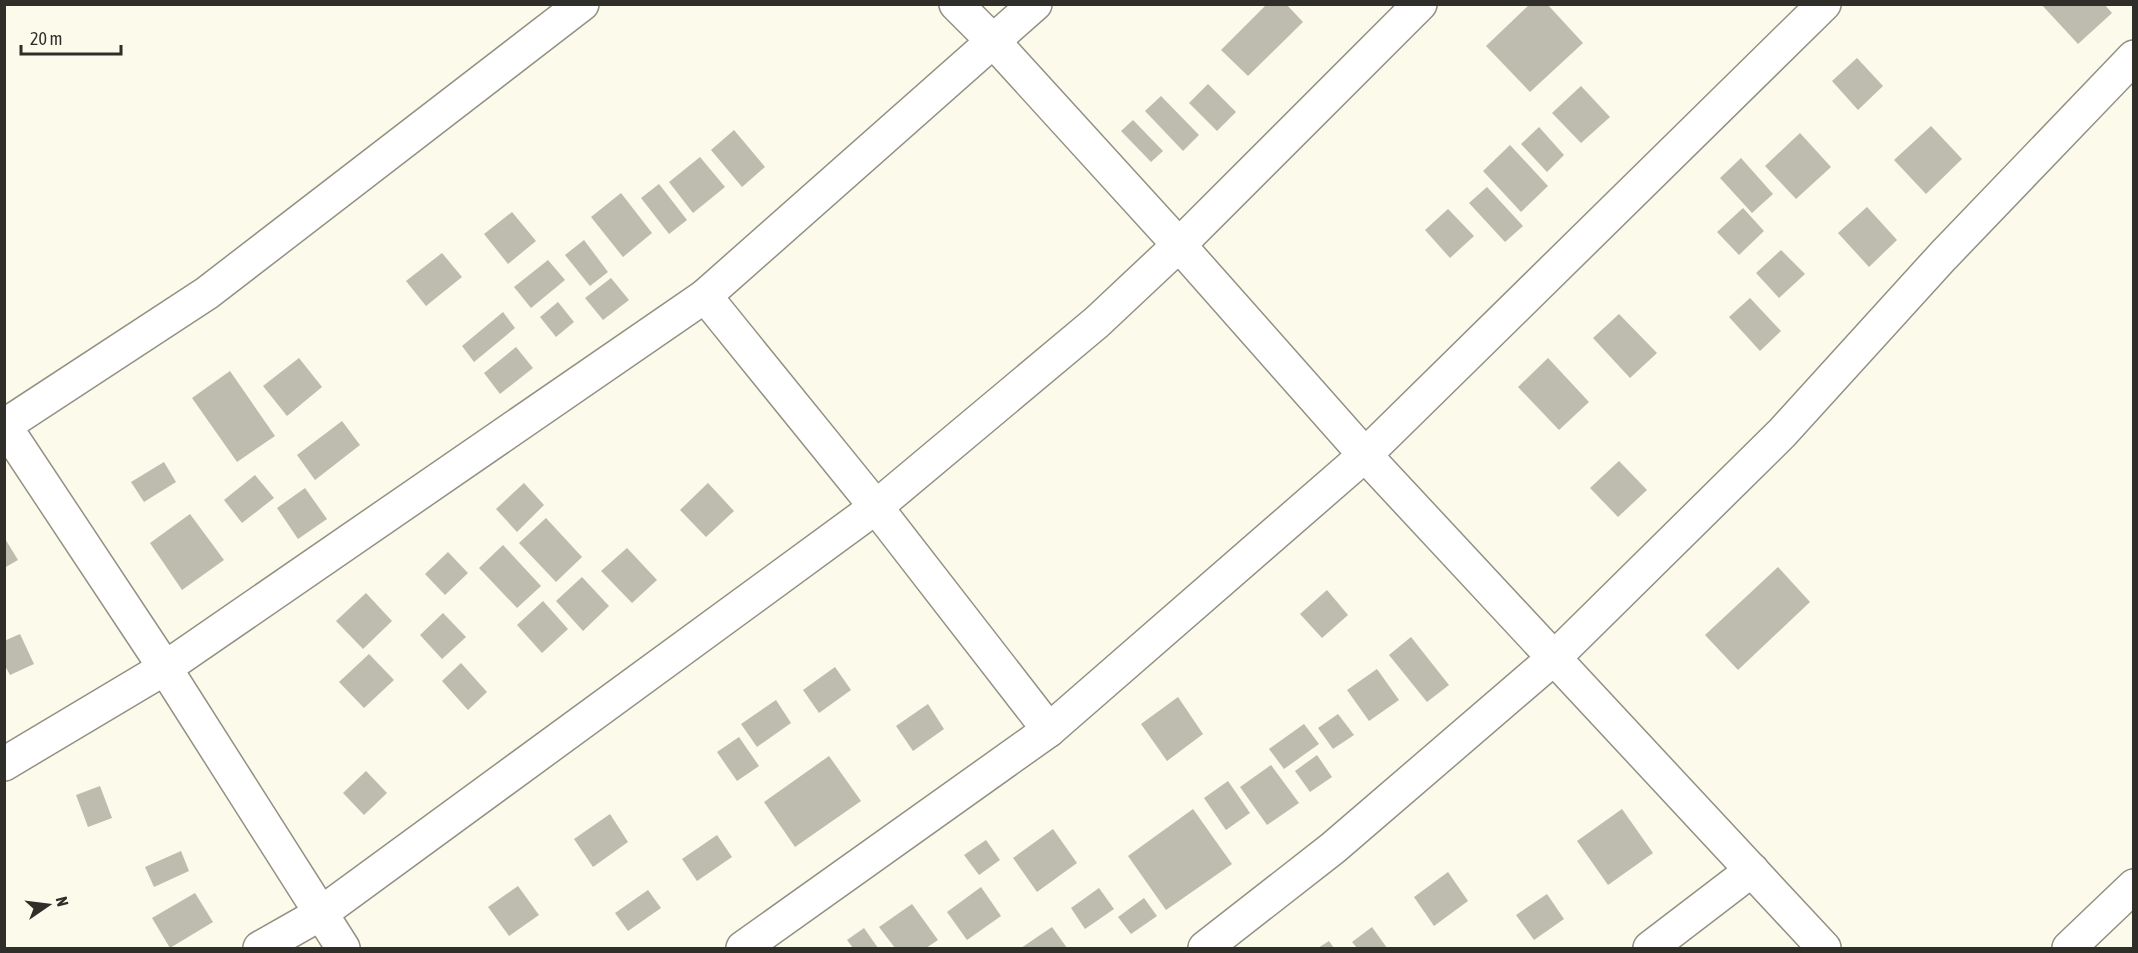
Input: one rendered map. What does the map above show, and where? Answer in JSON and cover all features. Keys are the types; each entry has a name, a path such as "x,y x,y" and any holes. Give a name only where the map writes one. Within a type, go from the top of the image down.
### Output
{"street":[{"path":"343,948 165,668 5,425 207,293 582,4"},
{"path":"956,4 994,42 1179,245 1365,455 1824,948"},
{"path":"4,764 165,668 705,296 1035,4"},
{"path":"260,948 320,914 876,507 1097,322 1179,245 1420,4"},
{"path":"743,948 1049,730 1365,455 1824,4"},
{"path":"1205,948 1333,849 1554,658 1782,433 1943,256 2133,57"},
{"path":"705,296 876,507 1049,730"},
{"path":"1650,948 1752,870"},
{"path":"2069,948 2133,886"}],"building":[{"path":"1267,4 1286,4 1303,22 1248,76 1221,50"},
{"path":"1530,4 1547,4 1583,43 1530,92 1486,46"},
{"path":"2041,4 2104,4 2112,13 2078,44"},
{"path":"1857,58 1883,86 1858,110 1832,81"},
{"path":"1208,84 1236,112 1217,131 1189,103"},
{"path":"1581,86 1610,117 1581,143 1552,113"},
{"path":"1161,96 1199,135 1183,151 1145,111"},
{"path":"1133,120 1163,151 1151,162 1121,131"},
{"path":"1931,126 1962,159 1926,194 1894,160"},
{"path":"1539,127 1564,155 1547,172 1521,144"},
{"path":"734,130 765,167 742,187 711,150"},
{"path":"1800,133 1831,167 1796,199 1765,166"},
{"path":"1510,145 1548,186 1521,212 1483,171"},
{"path":"700,157 725,187 693,213 669,182"},
{"path":"1741,158 1773,194 1752,213 1720,178"},
{"path":"659,184 687,220 669,234 641,198"},
{"path":"1487,187 1523,226 1505,242 1469,203"},
{"path":"621,193 652,233 623,257 591,217"},
{"path":"1867,207 1897,240 1869,267 1838,233"},
{"path":"1743,208 1764,231 1739,255 1717,232"},
{"path":"1448,209 1474,236 1450,258 1425,230"},
{"path":"512,212 536,241 508,264 484,234"},
{"path":"584,240 608,272 590,286 565,255"},
{"path":"1781,250 1805,274 1779,298 1756,273"},
{"path":"442,253 462,277 426,306 406,281"},
{"path":"548,260 565,280 531,308 514,287"},
{"path":"611,278 629,300 603,320 585,298"},
{"path":"1750,298 1781,331 1760,351 1729,317"},
{"path":"558,302 574,322 556,337 540,317"},
{"path":"503,312 515,328 474,362 462,346"},
{"path":"1619,314 1657,353 1630,378 1593,338"},
{"path":"516,347 533,368 500,394 484,373"},
{"path":"299,358 322,387 287,416 263,386"},
{"path":"1548,358 1589,402 1559,430 1518,387"},
{"path":"230,371 275,436 237,462 192,398"},
{"path":"342,421 360,445 315,480 297,455"},
{"path":"1619,461 1647,490 1618,517 1590,488"},
{"path":"164,462 176,482 144,502 131,482"},
{"path":"255,475 274,498 242,523 224,500"},
{"path":"524,483 544,505 517,532 496,509"},
{"path":"708,483 734,511 706,537 680,510"},
{"path":"305,488 327,519 298,539 277,508"},
{"path":"190,514 224,560 182,590 150,543"},
{"path":"546,518 582,557 556,582 519,543"},
{"path":"4,537 18,560 4,568"},
{"path":"503,545 541,586 517,608 479,568"},
{"path":"627,548 657,580 632,603 601,571"},
{"path":"448,552 468,573 445,595 425,574"},
{"path":"1778,567 1810,602 1738,670 1705,635"},
{"path":"582,577 609,606 583,631 556,601"},
{"path":"1327,590 1348,615 1322,638 1300,614"},
{"path":"366,593 392,621 363,649 336,621"},
{"path":"543,601 568,629 542,653 517,625"},
{"path":"443,613 466,637 442,659 420,635"},
{"path":"20,634 34,664 10,675 4,664 4,641"},
{"path":"1411,637 1449,685 1427,702 1389,655"},
{"path":"369,654 394,680 364,708 339,682"},
{"path":"461,663 487,692 468,710 442,681"},
{"path":"835,667 851,690 819,713 803,690"},
{"path":"1377,669 1399,700 1369,721 1347,690"},
{"path":"1178,697 1203,734 1167,761 1141,724"},
{"path":"776,700 791,723 757,747 741,724"},
{"path":"928,704 944,729 913,751 896,726"},
{"path":"1338,714 1354,735 1333,749 1318,728"},
{"path":"1304,724 1319,744 1284,769 1269,749"},
{"path":"739,737 759,766 737,781 717,752"},
{"path":"1317,755 1332,777 1310,792 1295,771"},
{"path":"829,756 861,801 795,847 764,802"},
{"path":"1271,765 1299,803 1267,825 1240,787"},
{"path":"366,771 387,793 364,815 343,793"},
{"path":"1228,781 1250,813 1226,830 1204,798"},
{"path":"100,786 112,818 88,827 76,795"},
{"path":"1193,809 1232,864 1166,910 1128,856"},
{"path":"1622,809 1653,853 1608,885 1577,841"},
{"path":"610,814 628,842 593,867 574,839"},
{"path":"1053,829 1077,863 1037,892 1013,858"},
{"path":"717,835 732,857 697,881 682,859"},
{"path":"986,840 1000,860 979,875 964,855"},
{"path":"181,851 189,871 154,887 145,867"},
{"path":"1448,872 1468,901 1434,926 1414,897"},
{"path":"518,886 539,915 509,936 488,907"},
{"path":"981,887 1001,916 967,940 947,912"},
{"path":"1099,888 1114,909 1085,929 1071,908"},
{"path":"648,890 661,908 628,931 615,913"},
{"path":"195,893 213,922 170,948 152,918"},
{"path":"1547,894 1564,919 1534,940 1516,915"},
{"path":"1144,898 1157,916 1131,934 1118,917"},
{"path":"912,904 938,940 926,948 895,948 879,927"},
{"path":"1052,927 1067,948 1021,948"},
{"path":"1372,927 1387,948 1357,948 1352,942"},
{"path":"864,928 878,948 853,948 847,940"},
{"path":"1329,941 1334,948 1318,948"}]}
